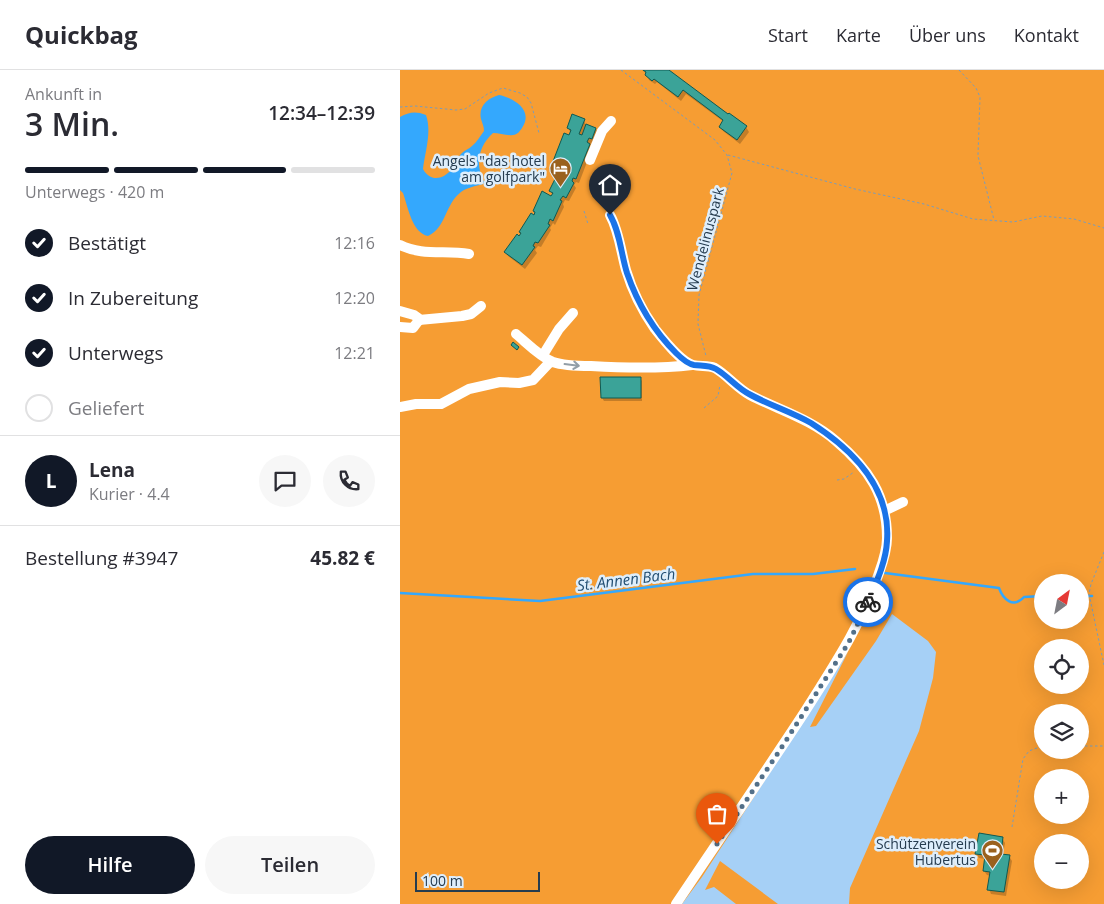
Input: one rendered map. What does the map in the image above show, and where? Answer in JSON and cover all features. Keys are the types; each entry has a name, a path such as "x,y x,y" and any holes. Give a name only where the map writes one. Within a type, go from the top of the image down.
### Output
{"lane":[{"path":"590,160 602,132 611,121"},
{"path":"610,215 615,224 627,273 639,302 655,328 676,354 692,365"},
{"path":"400,245 410,250 424,252 469,254"},
{"path":"400,327 413,328 419,320 472,314 481,306"},
{"path":"400,311 414,315 421,320"},
{"path":"400,407 416,404 441,404 469,389 500,382 518,384 533,380 547,358 559,329 573,313"},
{"path":"516,334 547,358 575,365 622,368 671,368 692,365 709,366 718,370 748,394 809,422 834,439 871,476 881,498 887,540 884,559 874,588 851,638 778,753 676,904"},
{"path":"884,511 902,502"}],"path":[{"path":"621,70 715,140 727,155 855,189 924,204 973,219 1012,222 1042,216 1074,219 1104,228"},
{"path":"959,70 976,88 980,96 978,156 994,221"},
{"path":"401,108 415,106 465,110 489,93 503,88 511,89 527,97 531,103 539,133"},
{"name":"Wendelinuspark","path":"709,366 698,324 699,295 732,173 727,155"},
{"path":"584,211 588,224"},
{"path":"704,408 718,396 720,381 724,386"},
{"path":"837,480 844,479 856,470"},
{"path":"1104,552 1089,594 1104,665"},
{"path":"1089,746 1104,746"},
{"path":"1012,827 1023,759 1029,751 1034,749"}],"shaded area":[{"path":"400,70 1104,70 1104,904 849,904 850,888 919,731 933,678 936,652 928,641 892,614 876,641 816,726 810,727 848,652 702,877 682,904 400,904"},
{"path":"720,861 778,904 736,904 714,887 705,890"}],"water":[{"path":"499,95 516,102 524,110 526,116 522,128 514,135 493,133 488,138 481,150 479,162 483,184 461,192 434,232 428,236 423,234 414,225 403,193 400,190 400,117 413,113 426,115 428,135 423,169 429,176 437,178 445,175 452,169 460,155 474,144 484,131 480,114 482,106 491,98"}],"building":[{"path":"643,70 669,70 747,126 737,140 719,127 723,120 683,90 678,97 654,79 652,81 645,75 646,72"},
{"name":"Angels \"das hotel am golfpark\"","path":"572,114 585,119 579,134 582,135 586,124 596,128 592,139 589,138 587,142 590,144 576,179 573,178 572,181 574,183 566,198 563,196 560,200 562,201 553,221 550,219 548,224 550,225 538,243 535,242 533,246 535,247 522,265 504,252 517,234 519,236 521,233 519,232 531,213 534,215 535,212 533,211 542,191 551,196 553,193 549,191 557,175 562,177 563,174 550,169 564,133 569,135 571,130 567,128"},
{"path":"513,342 519,347 517,350 511,345"},
{"path":"600,377 641,377 641,398 601,398"},
{"path":"979,833 1003,837 1001,854 1010,855 1004,892 987,890 990,872 983,871 985,855 975,854"}],"waterway":[{"name":"St. Annen Bach","path":"400,593 540,601 753,574 813,574 855,569"},
{"name":"St. Annen Bach","path":"885,573 999,588 1003,596 1012,602 1020,601 1024,597 1034,596"}],"way so far":[{"path":"717,844 844,650 868,602"}],"place":[{"name":"Angels \"das hotel am golfpark\"","path":"561,187"},
{"name":"Schützenverein Hubertus","path":"992,870"}],"route":[{"path":"610,215 615,224 627,273 639,302 655,328 676,354 692,365 709,366 718,370 748,394 809,422 834,439 871,476 881,498 887,540 884,559 868,602"}]}
